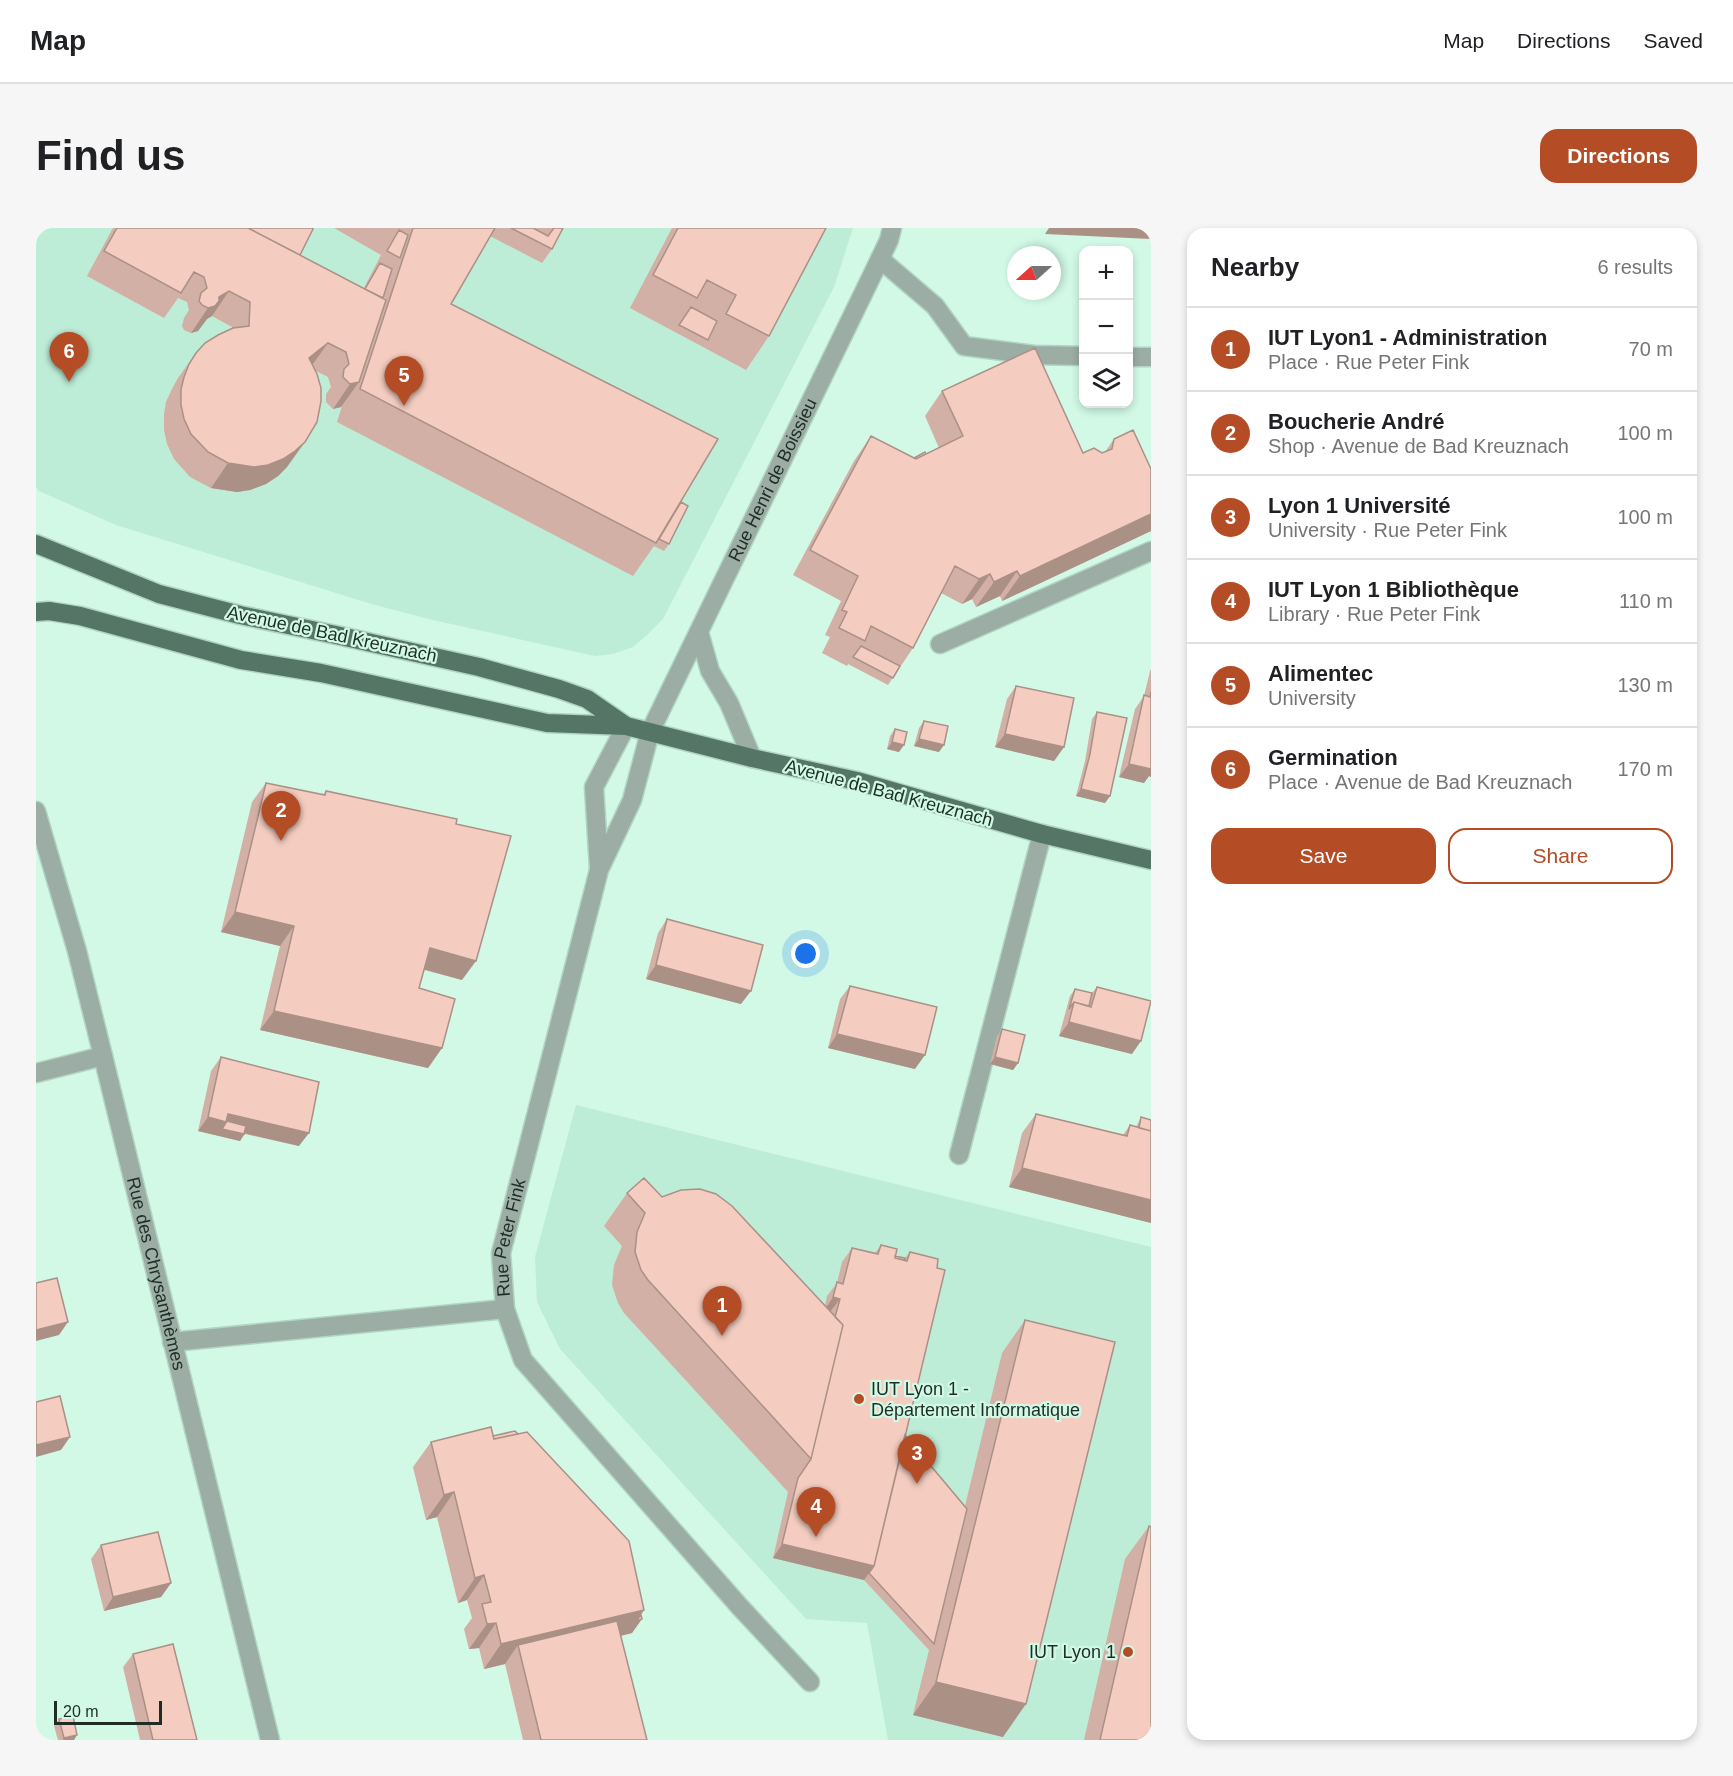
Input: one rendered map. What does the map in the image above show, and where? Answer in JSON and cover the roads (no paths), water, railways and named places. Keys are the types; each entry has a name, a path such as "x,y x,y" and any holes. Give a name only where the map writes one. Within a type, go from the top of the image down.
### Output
{"main road":[{"name":"Avenue de Bad Kreuznach","path":"36,544 159,594 240,615 336,634 479,667 559,688 586,699 626,726"},
{"name":"Avenue de Bad Kreuznach","path":"36,612 49,611 80,616 241,660 321,673 547,723 626,726 752,758 857,781 1042,834 1151,860"}],"street":[{"name":"Rue Henri de Boissieu","path":"650,732 880,259 892,228"},
{"path":"880,259 935,306 964,346 1034,355 1079,356"},
{"path":"1133,357 1151,357"},
{"path":"940,644 1151,551"},
{"path":"699,632 710,671 729,703 752,758"},
{"name":"Rue Peter Fink","path":"599,870 594,787 626,726"},
{"name":"Rue Peter Fink","path":"650,732 632,800 599,870 501,1253 505,1310 523,1360 740,1607 810,1682"},
{"name":"Rue des Chrysanthèmes","path":"36,811 103,1056 270,1740"},
{"path":"959,1155 1042,834"},
{"path":"36,1072 103,1056"},
{"path":"172,1342 505,1310"}],"place":[{"name":"Germination","path":"69,382"},
{"name":"Alimentec","path":"404,406"},
{"name":"Boucherie André","path":"281,841"},
{"name":"IUT Lyon1 - Administration","path":"722,1336"},
{"name":"IUT Lyon 1 - Département Informatique","path":"859,1399"},
{"name":"Lyon 1 Université","path":"917,1484"},
{"name":"IUT Lyon 1 Bibliothèque","path":"816,1537"},
{"name":"IUT Lyon 1","path":"1128,1652"}]}
